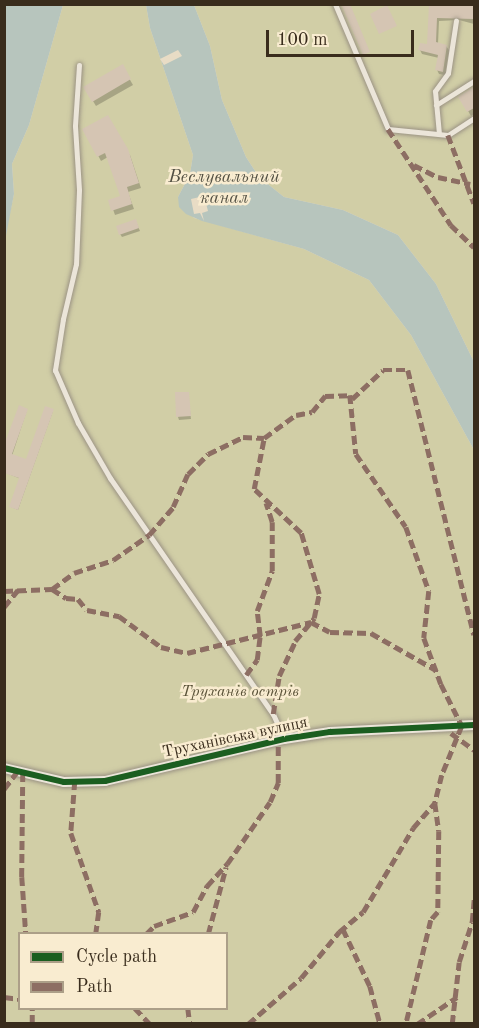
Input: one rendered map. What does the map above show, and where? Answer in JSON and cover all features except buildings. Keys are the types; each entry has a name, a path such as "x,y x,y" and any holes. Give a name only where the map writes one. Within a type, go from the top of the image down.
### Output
{"street":[{"name":"Труханівська вулиця","path":"4,768 64,782 105,781 284,739 330,732 474,725"}],"lane":[{"path":"335,4 388,129 448,135 474,118"},
{"path":"439,134 435,91 448,73 456,21"},
{"path":"79,66 75,126 79,190 76,264 63,319 55,370 78,423 110,478 273,714 284,739"},
{"path":"436,105 474,81"}],"green space":[{"name":"Труханів острів","path":"63,5 146,5 150,28 193,155 190,174 178,197 194,218 304,249 369,280 411,335 474,450 474,1023 5,1024 4,241 14,194 12,164 29,125"},
{"path":"194,5 474,5 474,362 436,284 398,235 343,210 284,197 259,177 246,157 222,100 210,46"}],"water":[{"path":"5,5 63,5 29,125 12,164 14,194 5,241"},
{"name":"Веслувальний канал","path":"146,5 194,5 210,46 222,100 246,157 259,177 284,197 343,210 398,235 436,284 474,362 474,450 411,335 369,280 304,249 202,221 186,214 179,207 178,197 190,174 193,155 150,28"}],"pier":[{"path":"178,50 182,56 164,65 160,59"},
{"path":"204,196 208,211 202,213 204,221 200,213 194,214 191,199"}],"marked path":[{"path":"388,129 451,225 474,247"},
{"path":"448,135 474,203"},
{"path":"414,165 438,177 470,184"},
{"path":"352,399 383,370 408,370 474,635"},
{"path":"273,714 279,676 295,641 314,618 319,594 301,533 254,489 264,438 296,415 312,412 325,396 350,395 356,454 406,527 429,591 424,638 441,684 462,726 442,775 435,803 439,831 438,912 431,920 406,1024"},
{"path":"52,589 74,573 113,560 149,535 173,507 188,474 208,454 243,437 264,438"},
{"path":"246,675 257,660 260,636 257,611 272,571 272,522 266,503"},
{"path":"4,591 52,589 66,598 78,599 87,610 119,616 161,647 187,653 311,622 330,632 371,633 436,670"},
{"path":"4,607 18,590"},
{"path":"451,733 474,750"},
{"path":"148,932 154,926 193,912 207,886 227,864 270,802 278,783 278,741"},
{"path":"4,789 17,772"},
{"path":"23,773 22,877 26,932"},
{"path":"75,781 71,833 99,912 96,932"},
{"path":"248,1024 301,978 339,932 363,912 413,828 435,803"},
{"path":"209,932 226,867"},
{"path":"452,1024 459,962 472,922 474,899"},
{"path":"343,929 370,986 380,1024"},
{"path":"4,997 18,999"},
{"path":"417,1024 457,997"},
{"path":"32,1010 32,1024"},
{"path":"137,1010 150,1024"},
{"path":"188,1010 190,1024"}],"cycle path":[{"path":"4,768 64,782 105,781 284,739 330,732 474,725"}]}
